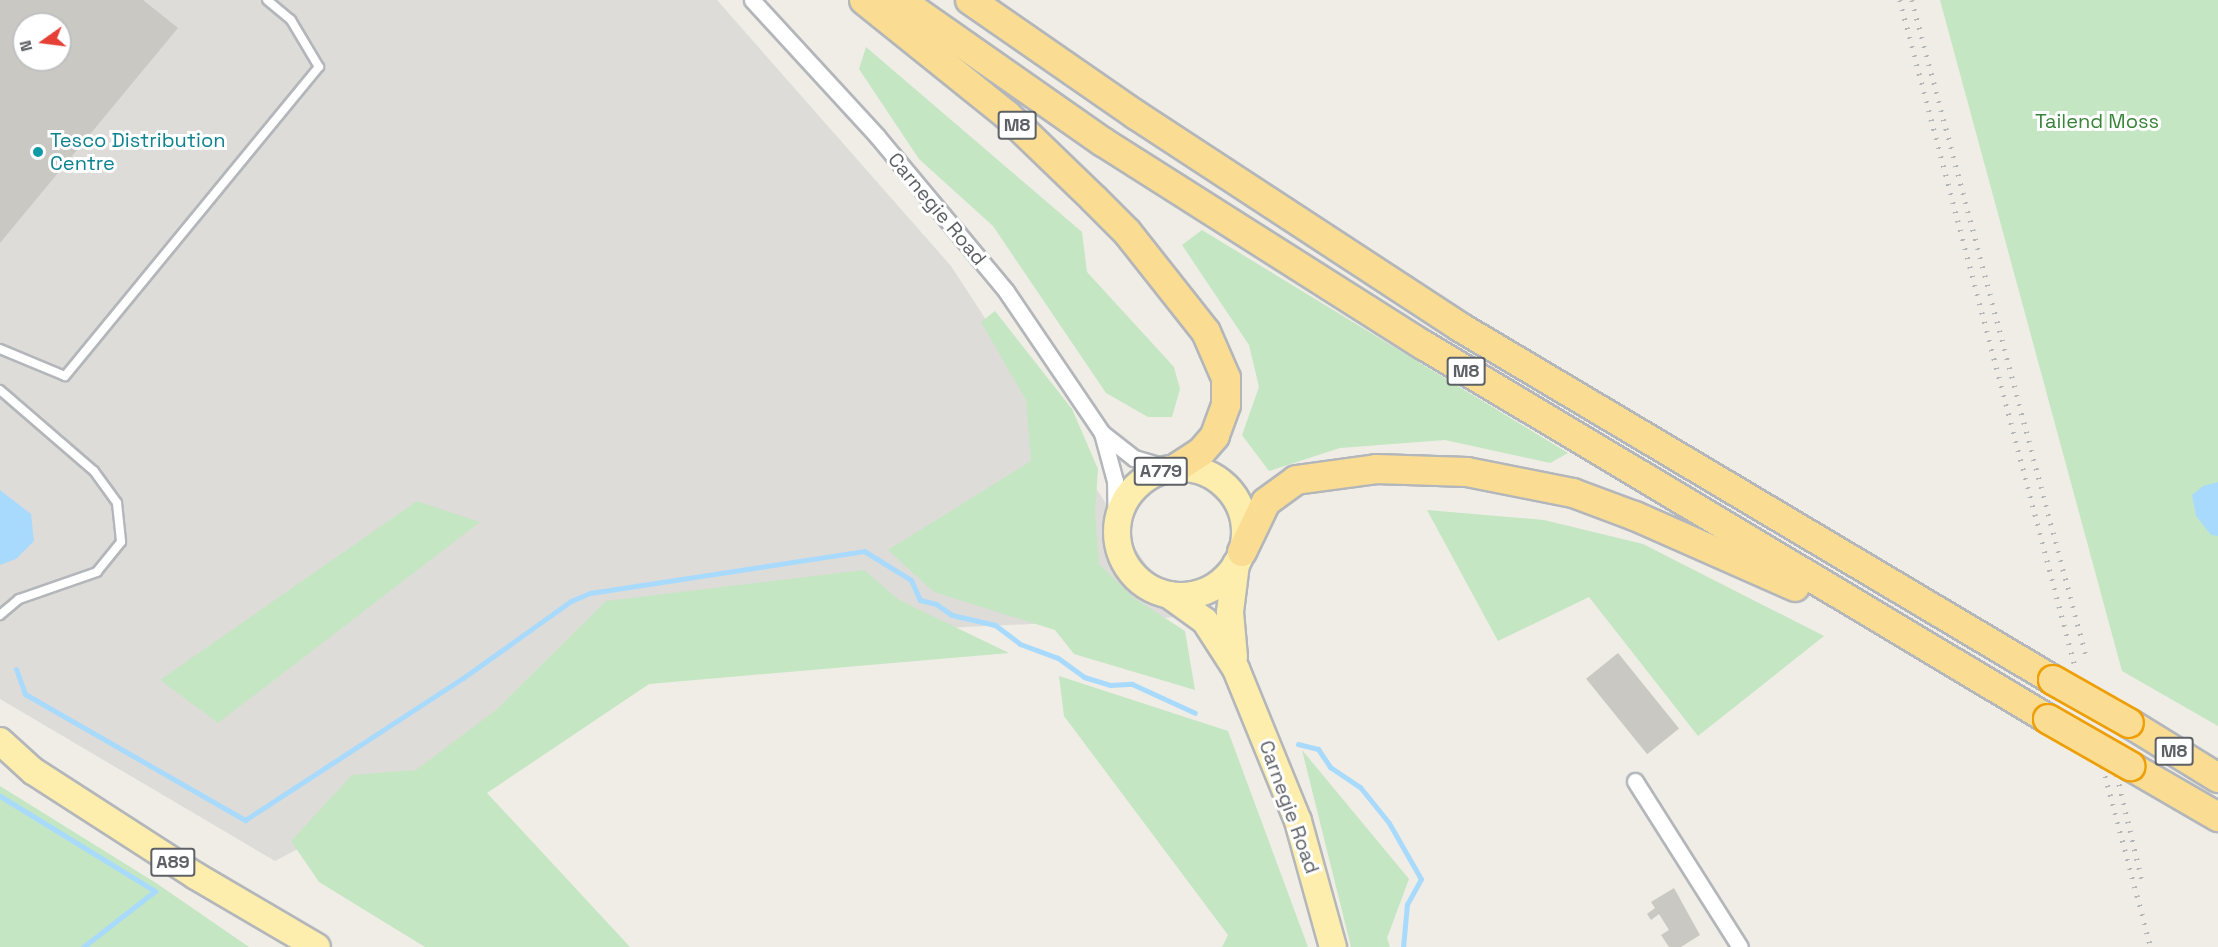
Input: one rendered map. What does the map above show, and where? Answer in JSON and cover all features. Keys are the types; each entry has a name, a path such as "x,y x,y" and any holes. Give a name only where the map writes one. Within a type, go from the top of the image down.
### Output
{"highway":[{"name":"M8","path":"864,0 1007,115 1094,199 1126,232 1206,332 1226,378 1226,405 1215,436 1201,452 1174,468"},
{"name":"M8","path":"900,0 1103,142 1395,327 1910,638 2218,817"},
{"name":"M8","path":"970,0 1136,115 1460,327 2218,778"},
{"name":"M8","path":"1239,558 1266,501 1296,480 1376,469 1467,472 1573,493 1635,516 1910,638"}],"main road":[{"name":"A779","path":"1169,595 1148,587 1131,573 1120,554 1116,532 1126,498 1153,473 1174,468 1208,474 1232,493 1241,512 1245,532 1239,558"},
{"path":"1169,595 1184,596 1207,590 1239,558"},
{"name":"Carnegie Road","path":"1236,669 1230,628 1239,558"},
{"name":"Carnegie Road","path":"1169,595 1205,621 1236,669 1298,821 1333,947"},
{"name":"A89","path":"0,720 33,771"},
{"name":"A89","path":"0,741 33,771 196,876 317,947"}],"street":[{"name":"Carnegie Road","path":"752,0 877,136 1006,291 1102,434 1114,481 1116,532"},
{"name":"Carnegie Road","path":"1102,434 1144,464 1174,468"},
{"path":"1635,782 1740,947"}],"lane":[{"path":"0,349 65,376 319,67 291,20 267,0"},
{"path":"0,390 94,471 117,503 121,542 97,572 19,599 0,615"}],"shaded area":[{"path":"0,0 717,0 951,266 1180,617 691,640 275,861 0,699"}],"green space":[{"name":"Tailend Moss","path":"1940,0 2218,0 2218,726 2122,671"},
{"path":"866,47 1082,232 1087,272 1174,367 1180,389 1172,417 1148,417 1106,393 993,226 919,159 859,69"},
{"path":"1202,230 1568,453 1550,463 1445,440 1340,448 1269,471 1242,435 1259,387 1249,345 1182,245"},
{"path":"995,311 1072,409 1098,469 1095,512 1099,564 1134,598 1185,631 1195,690 1074,654 1055,630 934,592 888,550 1031,461 1026,400 981,322"},
{"path":"417,501 480,522 218,723 160,680"},
{"path":"1427,510 1544,520 1643,544 1824,636 1698,736 1589,597 1498,641"},
{"path":"864,570 899,600 1009,653 649,684 487,793 630,947 425,947 319,882 291,841 352,775 416,770 496,710 606,601"},
{"path":"1059,676 1228,731 1308,947 1222,947 1228,935 1064,716"},
{"path":"1302,750 1409,879 1387,938 1390,947 1351,947"},
{"path":"0,786 156,883 249,947 0,947"}],"water":[{"path":"2218,482 2218,536 2211,535 2196,516 2192,495 2203,486"},
{"path":"0,490 31,514 34,541 16,559 0,565"}],"building":[{"name":"Tesco Distribution Centre","path":"0,0 143,0 178,28 0,243"},
{"path":"1618,653 1679,728 1647,754 1586,679"},
{"path":"1674,888 1700,935 1681,947 1669,947 1661,935 1669,930 1659,914 1651,920 1647,914 1655,908 1651,902"}],"waterway":[{"path":"16,669 25,694 245,820 463,678 571,601 590,593 864,551 911,580 920,600 936,604 952,615 995,625 1020,644 1058,658 1084,677 1110,685 1132,684 1195,713"},
{"path":"1298,744 1318,749 1330,767 1360,787 1389,823 1421,879 1407,904 1403,947"},
{"path":"0,796 155,891 83,947"}],"railway":[{"path":"1900,0 2075,666"},
{"path":"1912,0 2087,659"},
{"path":"2115,766 2142,880"},
{"path":"2103,767 2151,947"}],"place":[{"name":"Tesco Distribution Centre","path":"38,152"}]}
